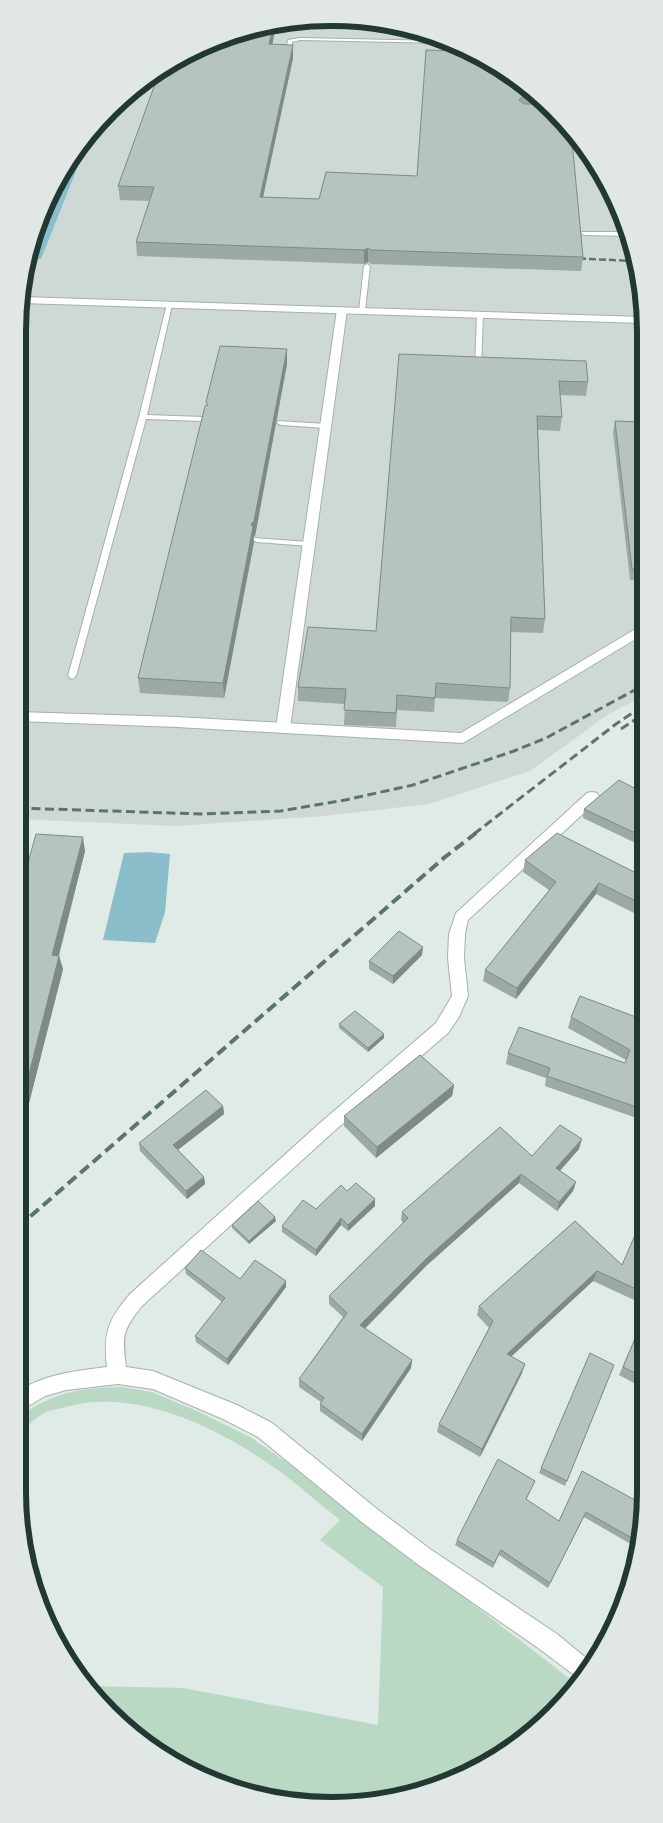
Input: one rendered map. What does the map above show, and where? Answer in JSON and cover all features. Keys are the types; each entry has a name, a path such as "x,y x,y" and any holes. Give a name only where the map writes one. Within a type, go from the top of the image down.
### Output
{"street":[{"path":"28,300 636,320"},
{"path":"283,728 342,310"},
{"path":"26,716 463,738 637,632"},
{"path":"118,1375 114,1335 120,1319 136,1300 326,1128 442,1028 453,1012 460,996 456,958 457,934 461,917 592,796"},
{"path":"26,1397 41,1388 66,1381 118,1375 153,1380 169,1385 230,1412 265,1430 370,1516 423,1556 549,1642 581,1668"}],"lane":[{"path":"287,55 290,41 300,39 429,42"},
{"path":"584,233 621,234"},
{"path":"362,311 366,266"},
{"path":"72,676 142,417 169,305"},
{"path":"478,368 480,314"},
{"path":"142,417 203,420"},
{"path":"282,423 326,426"},
{"path":"257,540 309,544"}],"shaded area":[{"path":"332,26 371,29 430,42 467,58 501,78 533,102 561,130 596,179 621,233 631,272 637,332 637,699 606,716 530,771 429,804 324,816 176,826 26,819 26,332 32,272 42,233 67,179 102,130 146,89 196,58 233,42 272,32 312,27"}],"green space":[{"path":"122,1387 152,1392 250,1437 295,1468 572,1680 533,1721 484,1756 430,1781 391,1791 332,1797 272,1791 233,1781 179,1756 130,1721 96,1686 183,1688 378,1725 383,1587 320,1540 340,1520 278,1470 231,1440 204,1427 149,1407 93,1402 46,1412 26,1428 26,1412 43,1402 67,1393"}],"water":[{"path":"82,156 41,259 35,259 49,215 67,179"},
{"path":"149,852 170,854 165,912 155,943 103,940 124,853"}],"building":[{"path":"272,32 269,44 293,45 260,197 319,199 326,172 417,176 426,50 452,51 484,67 517,89 527,97 522,97 519,100 524,104 535,104 572,144 583,257 371,250 368,248 364,250 136,242 154,187 118,186 156,82 179,67 215,49 233,42"},
{"path":"220,346 287,349 254,521 251,524 253,527 223,683 138,678 205,406 208,405 206,402"},
{"path":"399,354 586,361 588,382 559,381 562,417 537,416 545,619 511,617 510,688 436,683 435,698 397,695 396,713 344,710 346,689 298,687 308,627 376,631"},
{"path":"615,421 637,422 637,569 632,569"},
{"path":"619,780 637,789 637,834 584,809"},
{"path":"557,833 637,873 637,902 599,883 517,988 485,970 556,882 525,860"},
{"path":"36,834 83,837 52,955 59,956 26,1086 26,870"},
{"path":"399,931 423,947 393,976 369,961"},
{"path":"580,996 637,1017 637,1107 547,1076 550,1068 508,1053 519,1027 625,1063 630,1050 571,1017"},
{"path":"355,1011 384,1034 368,1048 339,1024"},
{"path":"420,1055 454,1085 377,1147 344,1116"},
{"path":"206,1090 223,1106 173,1145 204,1177 186,1191 139,1143"},
{"path":"560,1125 582,1139 556,1168 576,1182 559,1202 521,1174 427,1258 360,1325 412,1360 362,1434 320,1404 324,1398 299,1379 347,1313 329,1296 408,1218 402,1212 500,1127 532,1156"},
{"path":"356,1183 375,1199 348,1225 341,1218 316,1250 282,1226 303,1200 316,1209 341,1185 347,1191"},
{"path":"258,1201 275,1217 249,1241 232,1225"},
{"path":"575,1221 622,1265 637,1230 637,1289 597,1271 507,1354 525,1364 482,1449 439,1424 493,1321 479,1306"},
{"path":"201,1250 240,1279 255,1260 286,1281 227,1359 195,1336 225,1298 185,1268"},
{"path":"637,1334 637,1374 623,1367"},
{"path":"590,1353 614,1365 567,1481 541,1468"},
{"path":"498,1459 535,1481 526,1499 559,1521 582,1471 637,1501 633,1539 586,1512 550,1583 501,1550 494,1563 457,1540"}],"railway":[{"path":"569,258 628,261"},
{"path":"26,808 202,814 281,811 345,800 413,785 514,751 546,738 637,689"},
{"path":"474,834 637,710"},
{"path":"621,729 637,719"},
{"path":"26,1220 445,857 476,833"}]}
